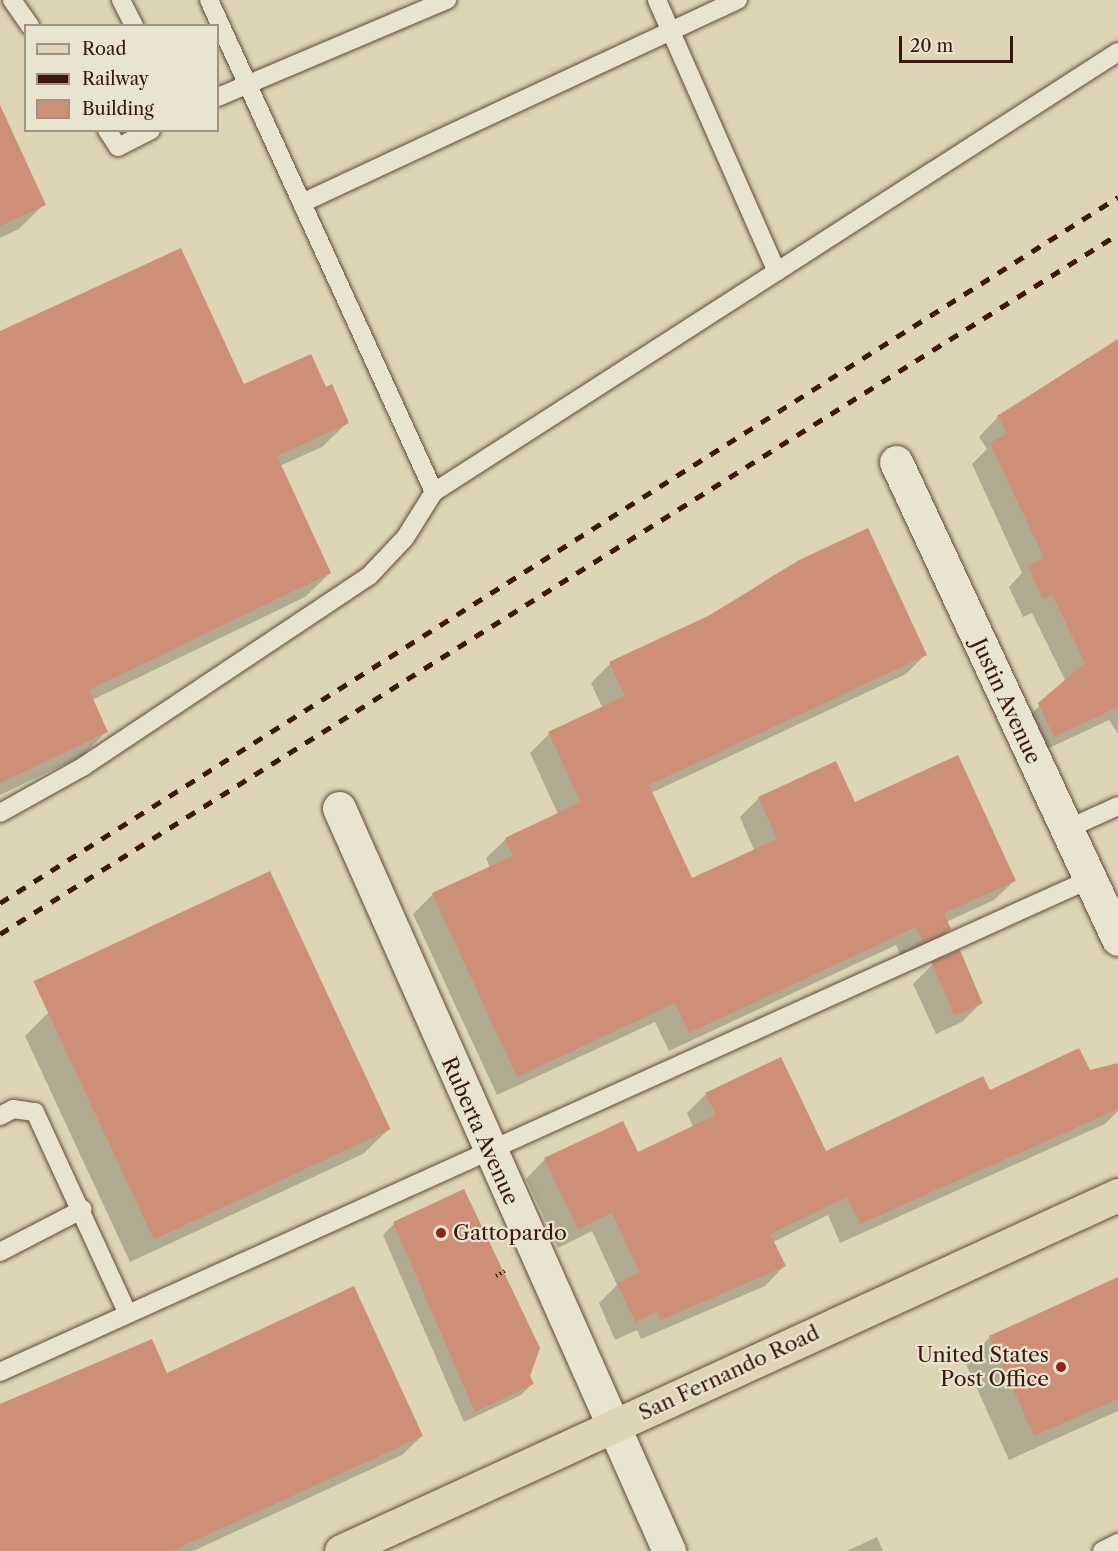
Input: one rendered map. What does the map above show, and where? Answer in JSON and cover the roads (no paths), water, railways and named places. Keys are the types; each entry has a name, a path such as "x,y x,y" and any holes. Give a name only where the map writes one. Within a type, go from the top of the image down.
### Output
{"main road":[{"name":"San Fernando Road","path":"341,1551 614,1428 1118,1195"}],"street":[{"name":"Justin Avenue","path":"896,462 1088,880 1118,939"},
{"name":"Ruberta Avenue","path":"339,808 488,1151 669,1551"}],"lane":[{"path":"12,0 29,24"},
{"path":"121,0 133,24"},
{"path":"209,0 244,83 302,203 434,492"},
{"path":"219,96 244,83 447,0"},
{"path":"657,0 777,272"},
{"path":"302,203 738,0"},
{"path":"0,813 84,766 369,576 405,538 434,492 1118,52"},
{"path":"108,132 118,147 147,132"},
{"path":"1065,830 1118,806"},
{"path":"0,1372 1088,880"},
{"path":"0,1116 13,1109 35,1112 83,1209 128,1314"},
{"path":"0,1252 83,1209"},
{"path":"1102,1551 1118,1543"}],"railway":[{"path":"0,903 1118,197"},
{"path":"0,934 1118,234"}],"place":[{"name":"Gattopardo","path":"441,1233"},
{"name":"United States Post Office","path":"1061,1367"}]}
